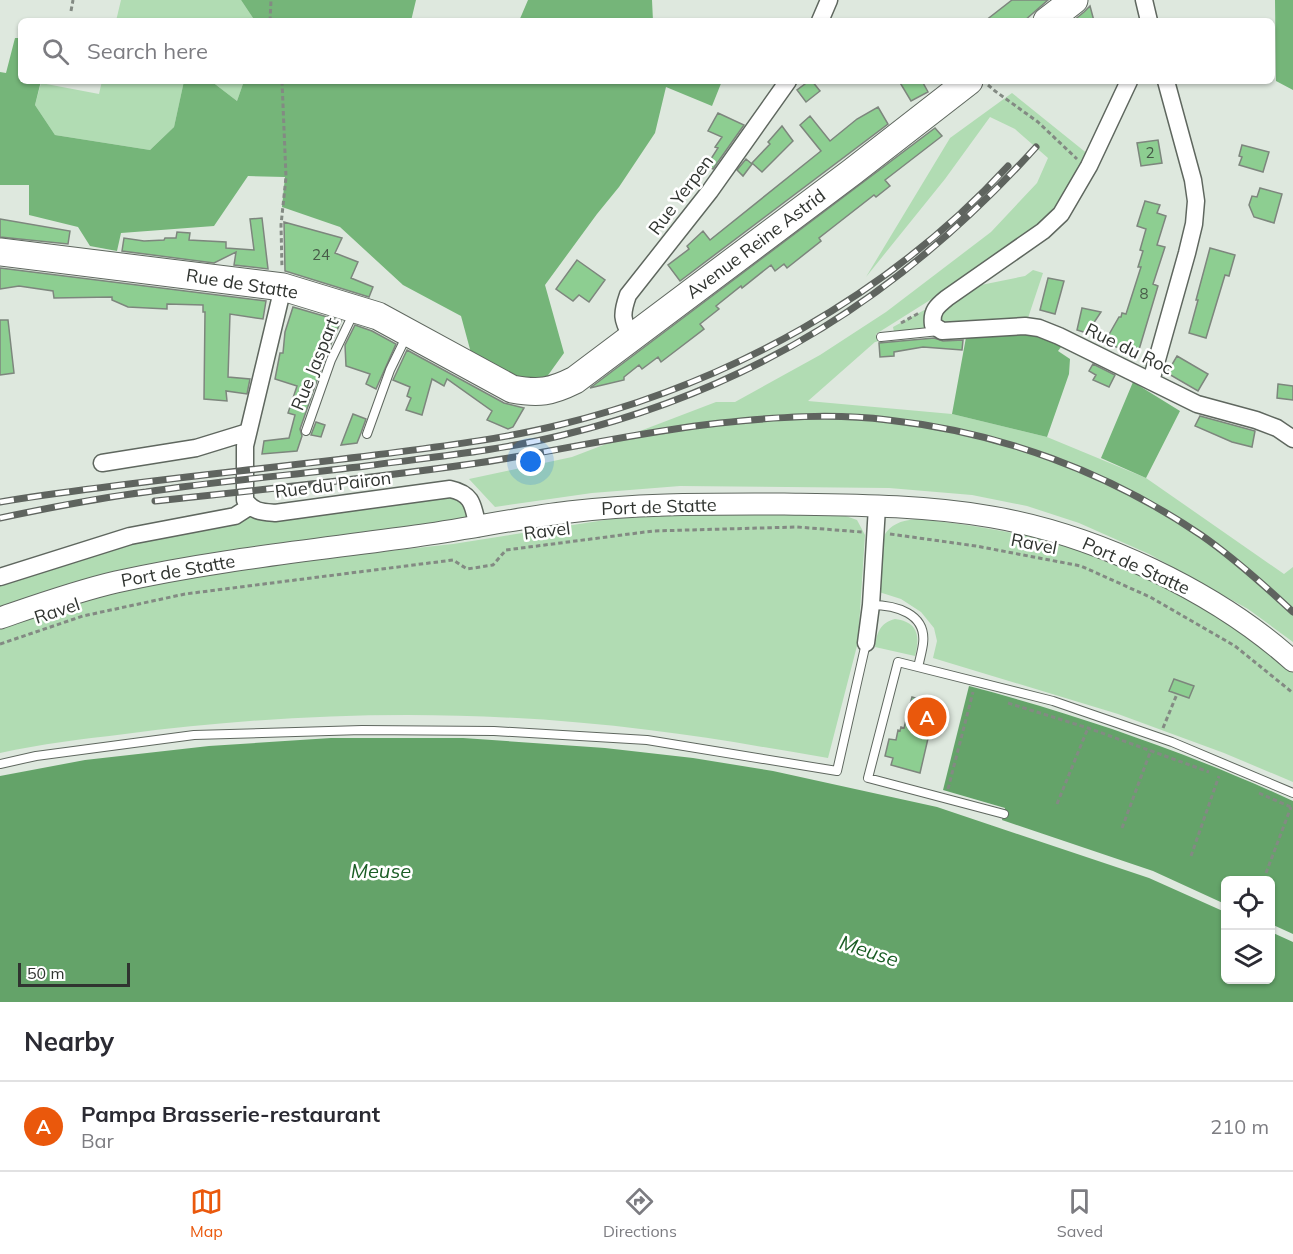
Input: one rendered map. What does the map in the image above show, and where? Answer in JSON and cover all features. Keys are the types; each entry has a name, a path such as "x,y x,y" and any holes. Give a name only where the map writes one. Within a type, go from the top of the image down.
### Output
{"main road":[{"name":"Avenue Reine Astrid","path":"535,394 557,389 575,380 965,84"},
{"name":"Rue de Statte","path":"0,252 283,287 378,316 512,389 535,394"}],"street":[{"path":"821,18 829,0"},
{"path":"1144,0 1148,18"},
{"name":"Rue Yerpen","path":"631,337 622,319 628,295 710,191 786,84"},
{"path":"942,331 933,325 934,308 1052,223 1070,200 1089,166 1128,84"},
{"path":"1151,381 1187,253 1194,224 1196,201 1193,180 1167,84"},
{"path":"0,577 130,536 236,516 249,507 245,500 245,446 283,287"},
{"name":"Rue du Roc","path":"942,331 1010,326 1039,328 1197,404 1256,420 1276,428 1293,439"},
{"path":"102,464 196,448 248,432"},
{"name":"Rue du Pairon","path":"249,507 256,511 275,513 450,489 463,492 473,503 478,528"},
{"name":"Port de Statte","path":"0,618 56,599 137,578 223,562 478,528 569,512 673,504 877,507 936,510 993,517 1083,540 1159,573 1201,595 1241,620 1293,661"},
{"path":"866,643 871,604 877,507"}],"lane":[{"name":"Rue Jaspart","path":"306,431 331,360 356,309"},
{"name":"Rue du Roc","path":"881,337 942,331"},
{"path":"367,434 390,370 409,332"},
{"path":"871,604 888,604 902,608 913,616 922,628 924,642 918,667"},
{"path":"0,764 36,756 194,735 362,730 494,731 647,740 837,771 866,643"},
{"path":"1004,814 868,778 898,662 1053,701 1223,762 1293,793"}],"path":[{"path":"71,12 73,0"},
{"path":"270,18 271,0"},
{"path":"282,84 286,177 281,225 283,287"},
{"path":"988,84 1038,122 1075,158 1089,166"},
{"path":"881,337 881,334 946,298"},
{"name":"Ravel","path":"0,644 83,616 184,594 453,560 467,569 493,565 506,550 653,531 796,527 902,534 1081,566 1150,597 1235,646 1293,693"},
{"path":"958,792 947,788 972,692 982,695"},
{"path":"1159,738 1177,694"},
{"path":"1004,702 1088,728 1220,776 1191,856"},
{"path":"1057,804 1088,728"},
{"path":"1122,828 1151,750"},
{"path":"1250,789 1292,807 1266,873"}],"shaded area":[{"path":"121,0 241,0 253,18 117,18"},
{"path":"241,0 416,0 412,18 253,18"},
{"path":"528,0 652,0 653,18 520,18"},
{"path":"1275,0 1293,0 1293,90 1276,81"},
{"path":"15,38 18,38 18,84 40,84 35,105 55,135 150,150 174,127 183,84 215,84 237,101 243,84 721,84 712,106 666,87 655,133 619,187 545,285 564,353 546,378 519,379 471,353 461,316 403,285 340,227 282,207 285,177 248,176 214,226 121,233 117,251 90,246 78,227 29,215 29,185 0,185 0,72 6,73"},
{"path":"41,84 99,94 101,84 183,84 174,127 150,150 55,135 35,105"},
{"path":"215,84 243,84 237,101"},
{"path":"1012,93 1089,155 1056,207 1044,220 954,285 876,334 879,341 875,342 808,401 952,414 1047,437 1146,478 1284,574 1293,567 1293,642 1248,609 1149,554 1079,523 1027,506 972,495 889,488 680,486 592,493 495,507 469,479 572,457 716,402 735,402 820,355 886,312 991,232 1037,183 1048,158 1015,129 990,117 945,179 866,277 950,138"},
{"path":"1033,270 1043,273 1027,321 947,324 941,321 942,313 971,287 1025,276"},
{"path":"930,307 930,329 894,332 893,327"},
{"path":"1025,326 1064,343 1058,351 1070,359 1069,374 1047,437 952,414 967,332"},
{"path":"1133,382 1180,411 1146,478 1101,458"},
{"path":"463,492 478,528 223,562 0,618 0,577 235,516"},
{"path":"727,512 843,515 857,520 865,535 858,642 828,758 694,736 584,723 518,718 387,715 190,726 62,742 0,753 0,627 94,598 184,578 287,562 453,544 611,519"},
{"path":"917,519 1016,534 1117,562 1177,589 1236,627 1293,670 1293,782 1224,753 1118,714 933,658 937,641 934,628 921,612 901,599 879,592 879,554 885,534 902,522"},
{"path":"895,619 909,623 916,632 915,656 875,647 880,629"}],"water":[{"path":"969,686 1092,722 1254,783 1293,801 1293,934 1275,926 1275,876 1221,876 1221,902 1153,871 1002,820 1005,808 943,790"},
{"name":"Meuse","path":"331,738 463,738 605,748 693,758 773,771 937,807 1149,878 1221,910 1221,984 1275,984 1275,934 1293,942 1293,1002 0,1002 0,776 85,760 209,746"}],"building":[{"path":"1012,0 1048,0 1027,18 989,18"},
{"path":"1090,6 1093,18 1077,18"},
{"path":"805,84 814,84 820,91 806,102 797,90"},
{"path":"901,84 924,84 928,92 911,101"},
{"path":"878,107 888,124 680,281 668,265 689,249 687,246 703,231 710,240 821,151 800,125 810,116 830,141 857,119"},
{"path":"718,113 744,125 713,169 707,165 722,137 708,131"},
{"path":"782,126 793,141 762,172 752,163 770,144 768,142"},
{"path":"935,128 942,136 885,180 890,186 876,197 874,195 819,238 821,241 787,268 784,264 775,271 771,265 742,288 741,286 716,306 719,309 700,324 704,329 661,362 658,357 642,369 639,365 624,377 624,380 590,388"},
{"path":"1158,140 1162,163 1141,166 1137,143"},
{"path":"1242,145 1269,152 1263,172 1239,165"},
{"path":"746,159 752,164 743,176 737,170"},
{"path":"1260,188 1282,194 1274,223 1254,217 1249,205 1252,196 1257,197"},
{"path":"1145,201 1160,205 1157,213 1166,216 1157,245 1165,247 1153,284 1158,286 1138,353 1113,346 1115,340 1107,338 1122,313 1126,314 1141,267 1138,267 1143,251 1140,250 1146,229 1137,226"},
{"path":"262,218 268,269 234,265 236,252 214,263 122,251 124,238 144,241 164,240 165,238 176,238 177,232 190,233 189,240 226,242 226,248 254,250 250,219"},
{"path":"0,219 70,231 68,244 0,237"},
{"path":"284,222 342,238 335,253 358,262 351,278 373,287 369,297 285,271"},
{"path":"1210,248 1235,255 1229,276 1225,275 1206,338 1189,333"},
{"path":"577,260 605,280 589,302 579,295 573,301 556,289"},
{"path":"0,268 266,301 263,319 230,314 228,377 250,379 247,394 226,391 227,401 204,399 205,312 203,312 203,305 167,304 167,309 128,307 112,300 112,297 54,298 53,291 19,286 0,289"},
{"path":"1048,278 1064,281 1055,314 1040,310"},
{"path":"293,307 341,321 325,358 300,429 302,436 297,451 262,454 264,441 289,438 295,415 288,413 297,386 275,379"},
{"path":"1082,308 1101,312 1087,333 1077,330"},
{"path":"0,320 8,320 14,373 0,375"},
{"path":"355,325 396,344 376,389 366,384 370,374 346,366 345,345"},
{"path":"934,338 943,341 963,340 962,350 923,347 894,352 894,356 880,357 879,343"},
{"path":"407,350 504,403 524,408 513,427 508,429 487,420 492,411 447,379 444,386 432,379 422,415 406,410 411,398 407,396 410,387 393,380"},
{"path":"1177,356 1208,374 1198,391 1167,373"},
{"path":"1093,364 1115,375 1109,387 1093,380 1096,375 1089,371"},
{"path":"1278,384 1293,386 1293,400 1277,398"},
{"path":"353,414 366,419 361,433 357,443 341,445"},
{"path":"1200,416 1255,431 1252,447 1232,442 1195,426"},
{"path":"316,422 325,425 321,437 311,435"},
{"path":"1174,679 1194,686 1189,698 1169,691"},
{"path":"912,697 936,704 920,773 891,765 893,758 885,756 889,739 896,740 898,730 900,731 901,727 904,728"}],"railway":[{"path":"0,518 128,494 490,449 539,441 633,415 699,391 762,362 822,328 879,290 933,247 986,199 1036,147"},
{"path":"0,502 93,488 467,443 559,425 622,407 684,385 744,359 858,294 911,255 961,212 1008,166"},
{"path":"155,501 432,469 720,423 804,417 888,420 971,434 1012,445 1052,458 1129,492 1201,535 1293,612"}],"place":[{"name":"Pampa Brasserie-restaurant","path":"927,717"}]}
